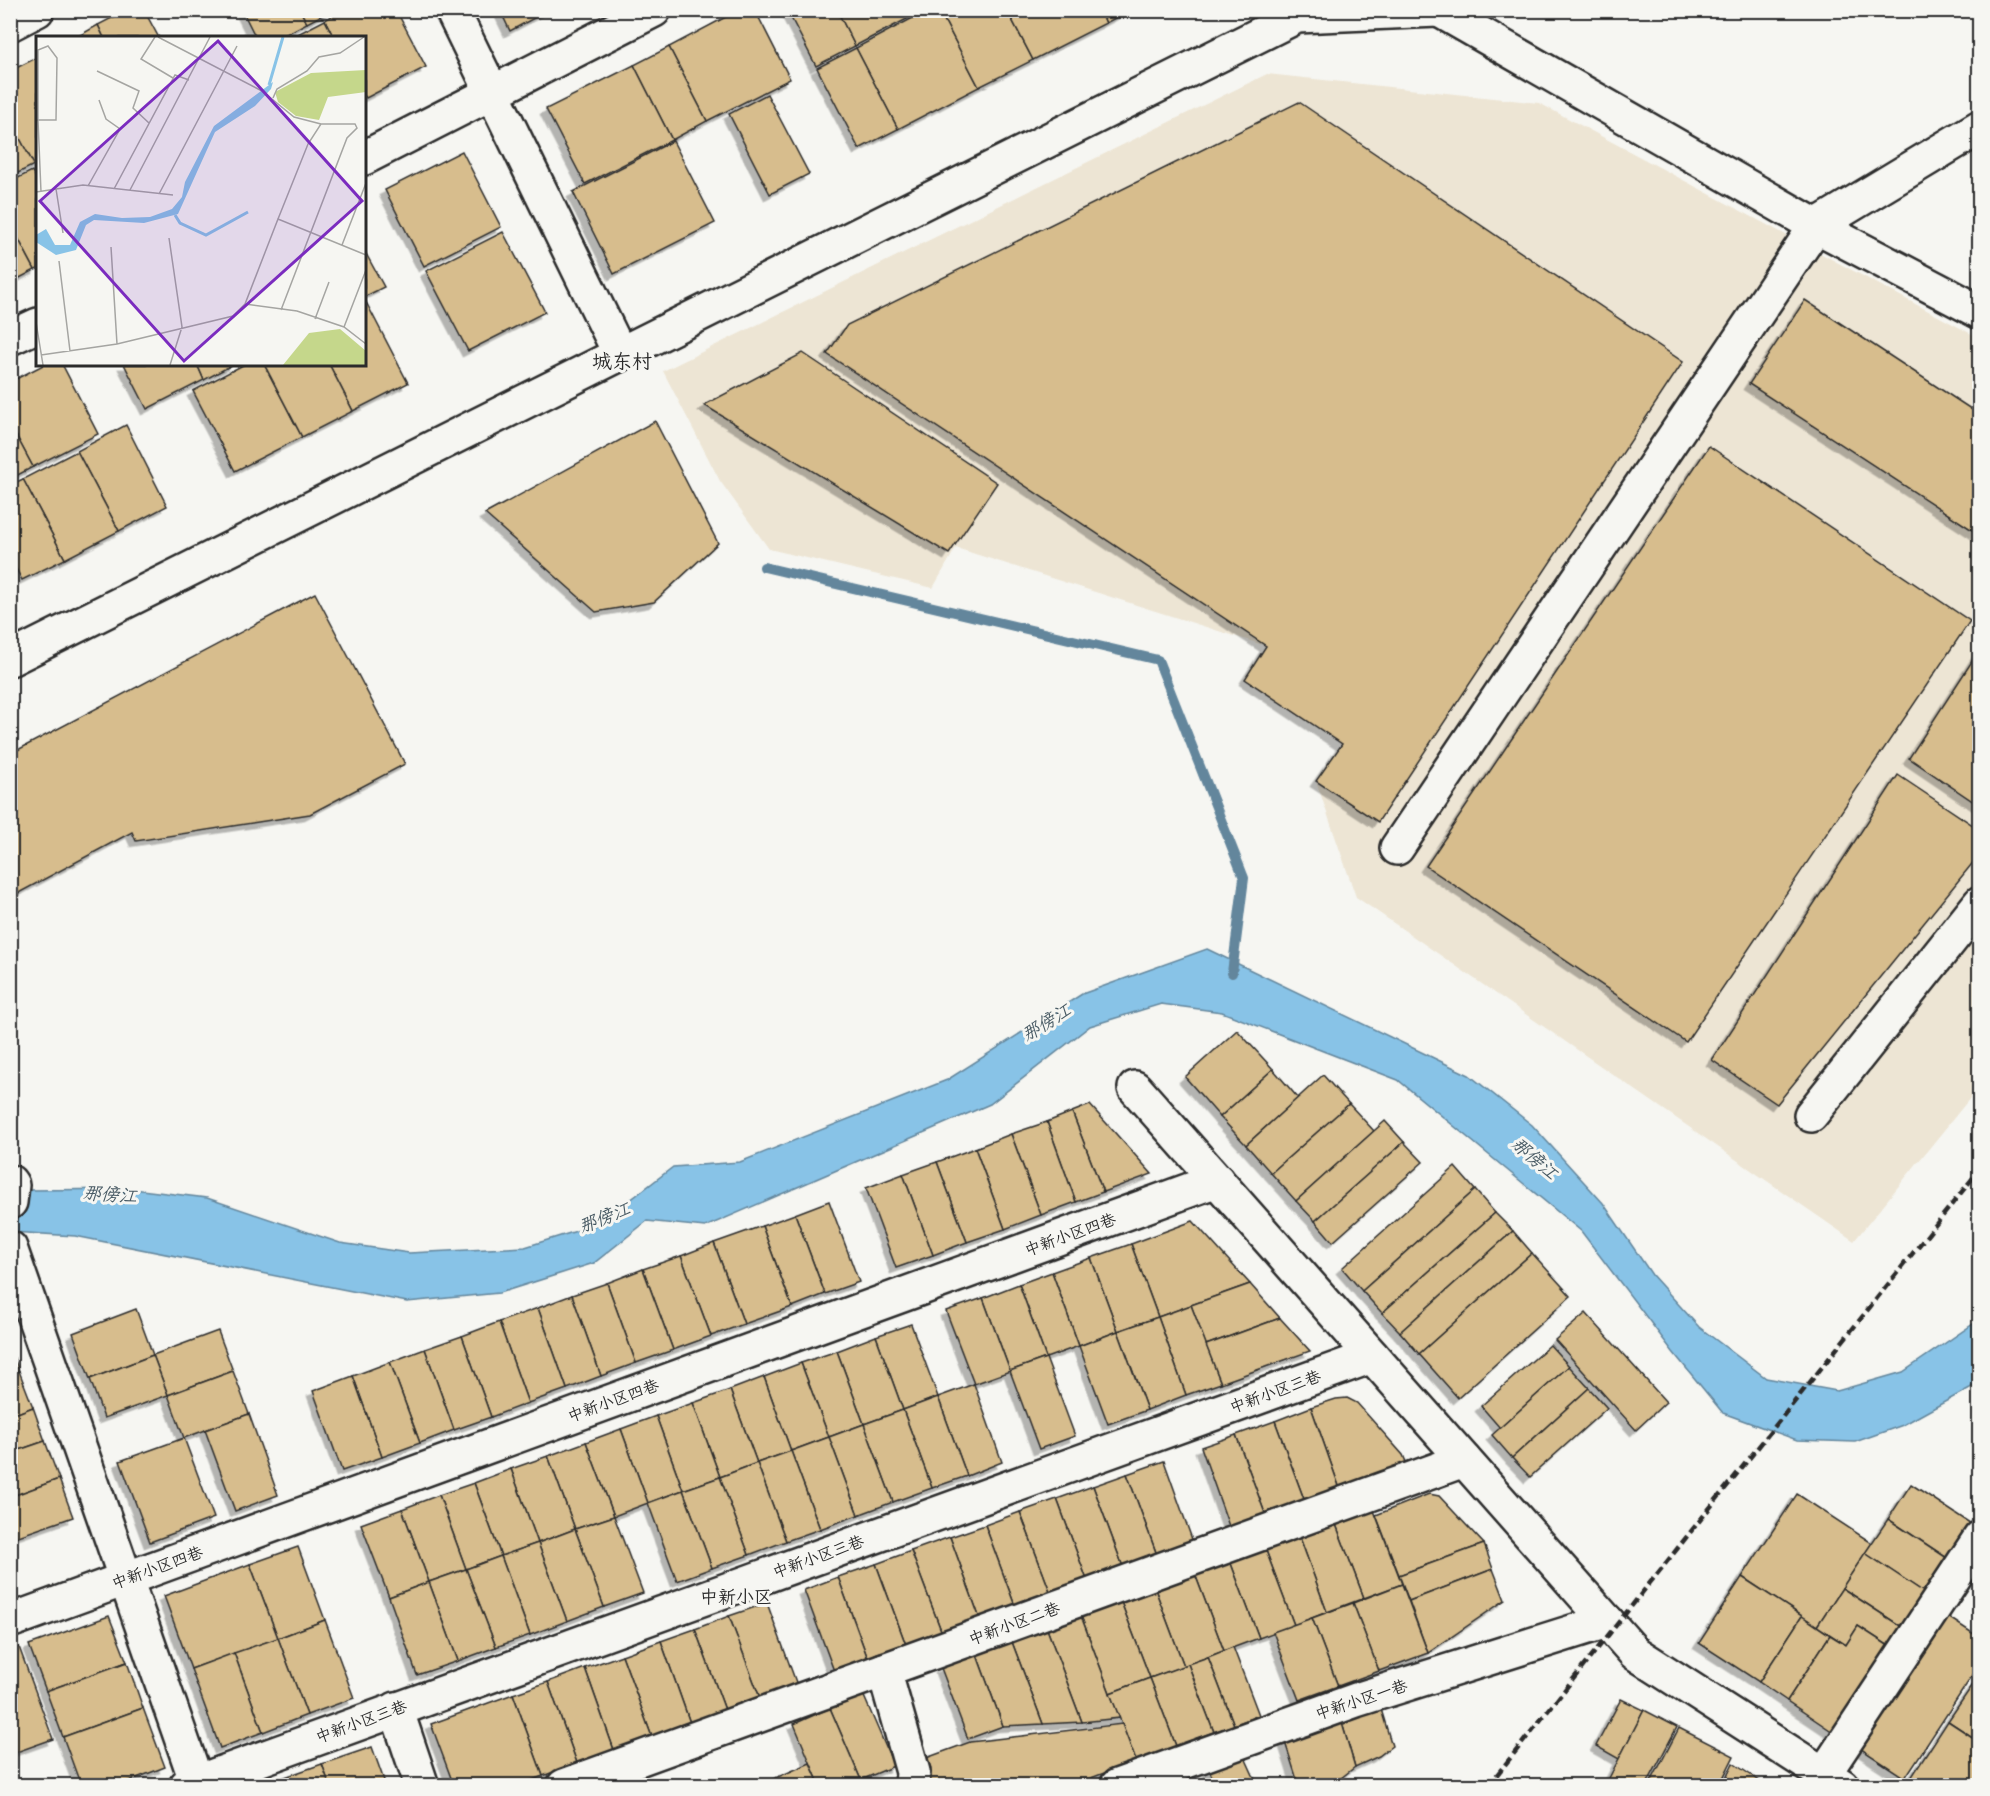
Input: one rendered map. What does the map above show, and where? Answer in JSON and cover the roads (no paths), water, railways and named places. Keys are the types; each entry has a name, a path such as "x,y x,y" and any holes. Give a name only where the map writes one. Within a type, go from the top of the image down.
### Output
{"street":[{"path":"10,24 37,10"},
{"path":"452,10 620,354"},
{"path":"366,157 654,10"},
{"path":"10,658 620,354 1295,13 1438,10 1816,226 1980,312"},
{"path":"1397,848 1816,226 1980,127"},
{"path":"10,338 36,326"},
{"path":"1811,1115 1980,903"},
{"path":"1135,1088 1635,1653 1833,1780 1980,1538"},
{"name":"中新小区四巷","path":"10,1621 1216,1180"},
{"path":"10,1248 126,1578 194,1784"},
{"name":"中新小区三巷","path":"194,1784 1372,1356"},
{"name":"中新小区二巷","path":"564,1785 1464,1460"},
{"name":"中新小区一巷","path":"1117,1785 1356,1700 1607,1621"},
{"path":"884,1670 913,1772 912,1785"},
{"path":"396,1709 422,1785"}],"water":[{"name":"那傍江","path":"1207,949 1469,1075 1532,1125 1603,1203 1652,1275 1699,1327 1766,1378 1837,1391 1903,1372 1979,1320 1979,1383 1903,1425 1855,1442 1797,1440 1723,1413 1673,1352 1581,1231 1398,1080 1222,1012 1161,1004 1090,1026 990,1104 705,1227 647,1221 594,1263 499,1293 407,1302 75,1236 11,1232 10,1192 133,1189 207,1198 340,1243 409,1253 525,1247 599,1224 673,1167 740,1162 947,1080 1082,994"}],"waterway":[{"path":"764,567 1158,660 1244,878 1232,973"}],"railway":[{"path":"1488,1786 1980,1169"}],"district":[{"name":"城东村","path":"622,360"},
{"name":"中新小区","path":"736,1596"}]}
